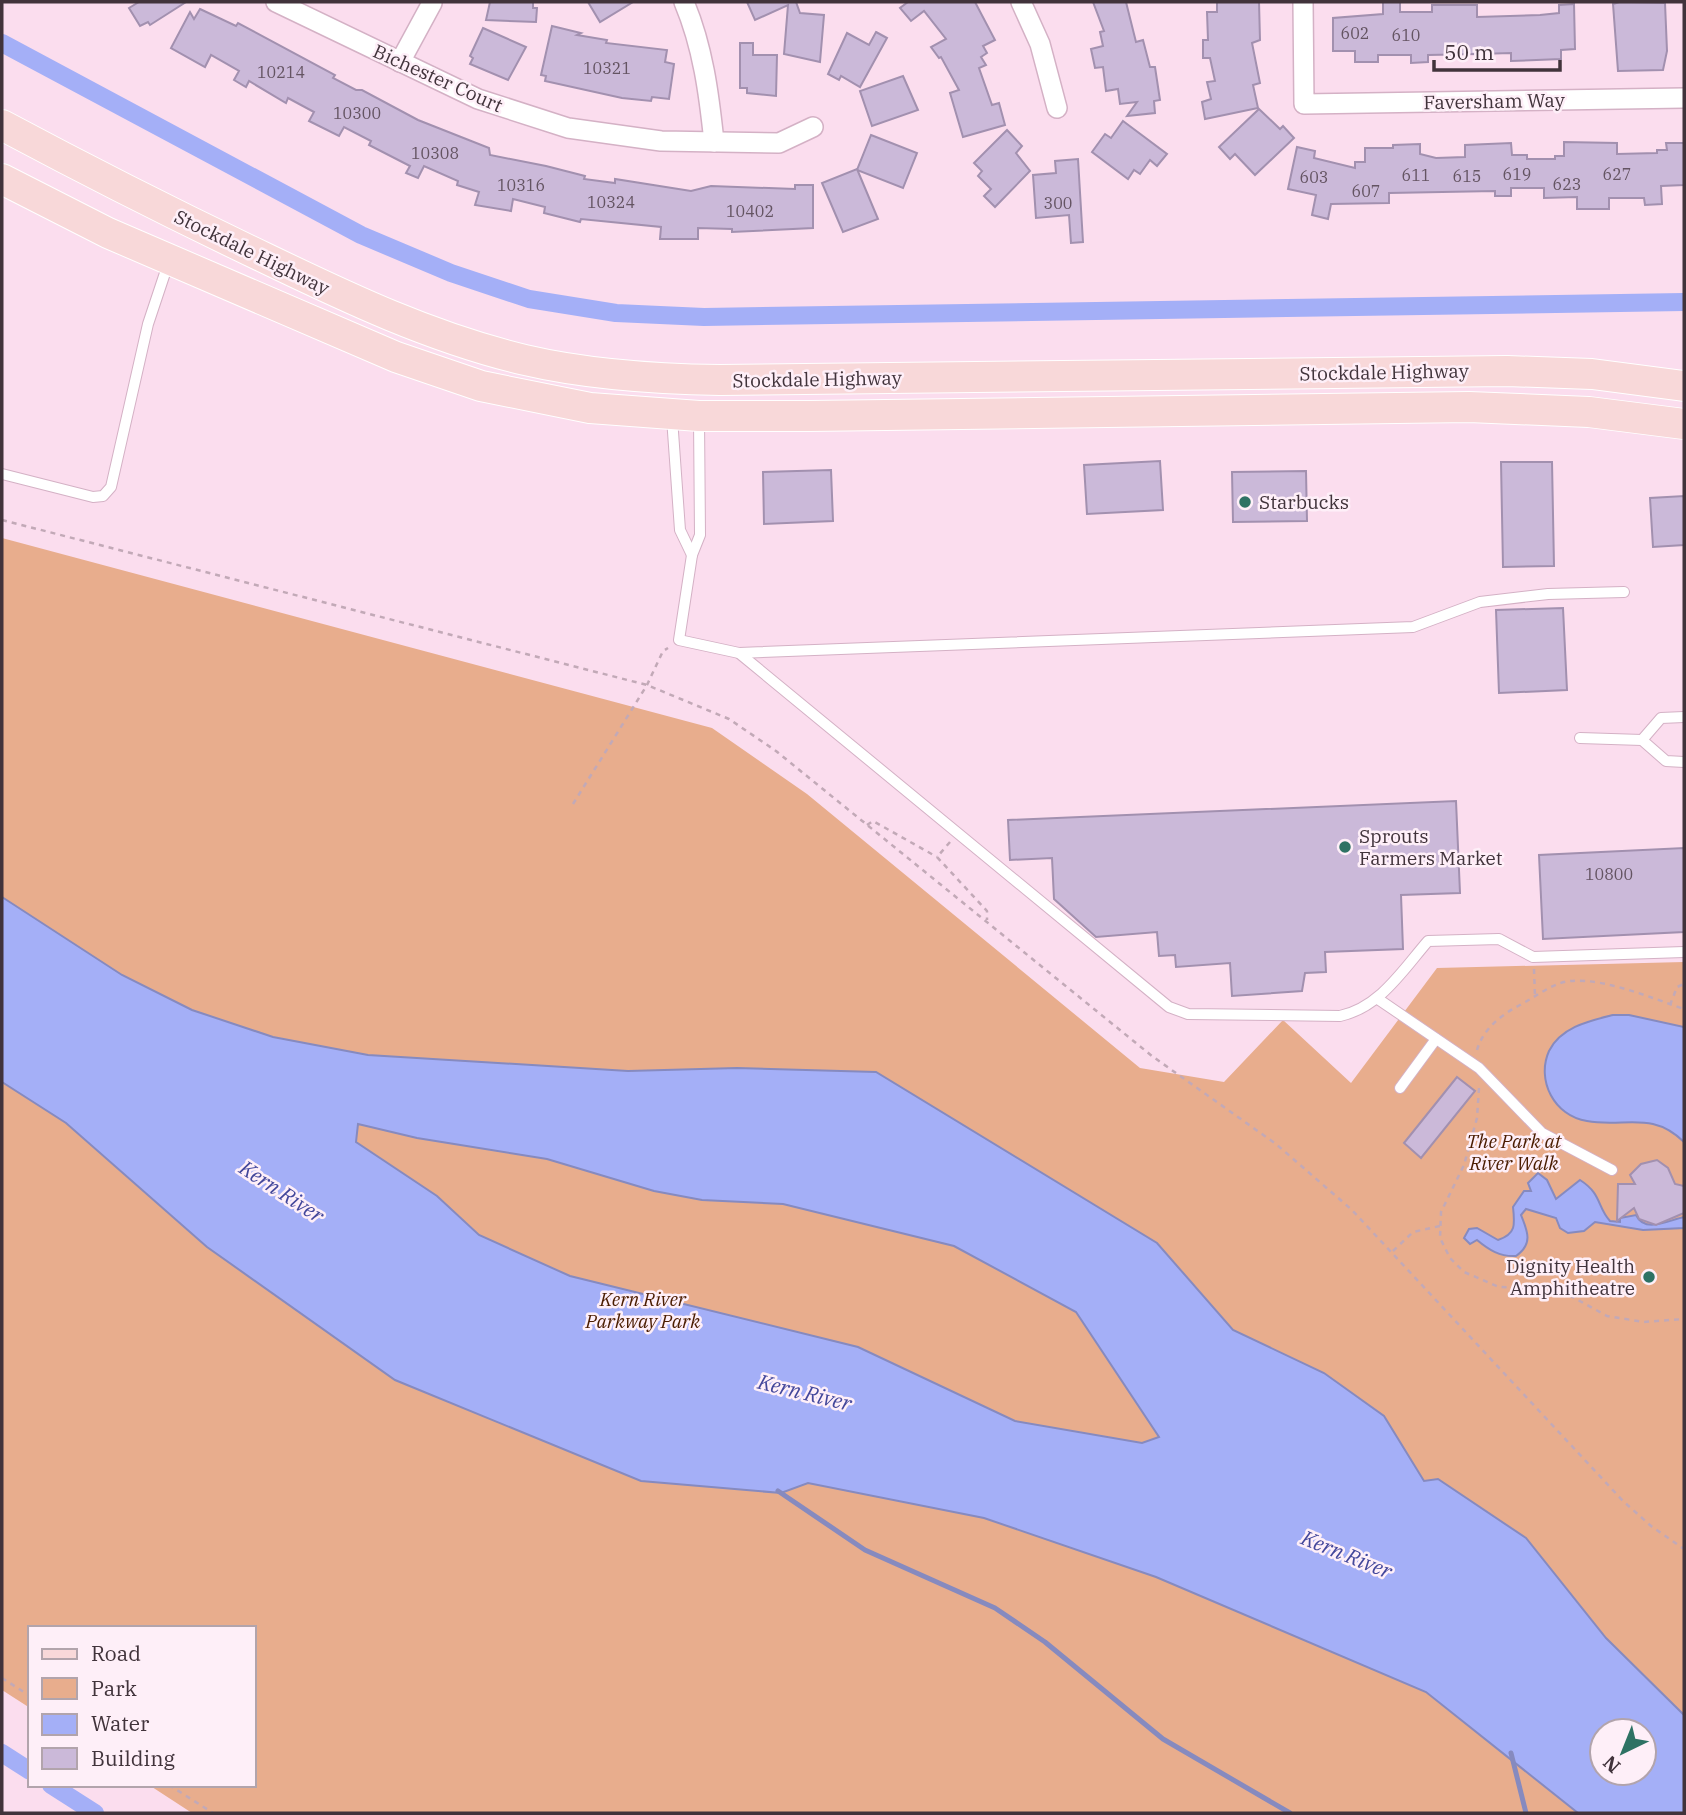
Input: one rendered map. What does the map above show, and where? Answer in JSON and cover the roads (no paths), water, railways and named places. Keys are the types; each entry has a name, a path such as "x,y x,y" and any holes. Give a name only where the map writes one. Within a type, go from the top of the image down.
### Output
{"main road":[{"name":"Stockdale Highway","path":"2,125 132,194 367,307 446,337 526,360 647,377 771,380 1550,372 1684,386"},
{"name":"Stockdale Highway","path":"2,179 170,260 364,344 452,377 565,404 685,415 1514,408 1590,412 1684,424"},
{"path":"170,260 188,252 208,253 330,306 367,307"},
{"path":"1198,410 1204,398 1210,394 1353,389 1387,372"}],"street":[{"name":"Bichester Court","path":"276,2 478,99 568,128 661,141 779,143 813,127"},
{"path":"684,2 700,50 709,90 714,142"},
{"path":"1021,2 1040,44 1057,108"},
{"name":"Faversham Way","path":"1303,2 1304,104 1684,98"},
{"path":"400,62 432,3"}],"lane":[{"path":"2,474 93,497 103,496 111,488 148,324 170,260"},
{"path":"685,415 680,530 692,555"},
{"path":"685,415 700,535 692,555 679,640 739,653 1412,627 1480,602 1548,594 1624,592"},
{"path":"739,653 1169,1007 1188,1014 1340,1016 1357,1012 1378,999 1428,942 1499,939 1533,957 1684,952"},
{"path":"1642,740 1661,718 1684,717"},
{"path":"1580,738 1642,740 1665,761 1684,762"},
{"path":"1378,999 1479,1068 1542,1133 1612,1170"},
{"path":"1400,1088 1436,1039"}],"water":[{"name":"Kern River","path":"2,897 122,975 192,1010 273,1037 368,1055 628,1071 737,1068 876,1072 1157,1243 1233,1330 1324,1373 1384,1416 1424,1481 1438,1479 1526,1538 1606,1638 1684,1715 1684,1813 1578,1813 1426,1692 1156,1577 984,1518 808,1483 781,1493 641,1481 395,1380 207,1247 66,1123 2,1082","holes":["358,1124 417,1138 547,1159 654,1191 702,1200 783,1204 954,1246 1076,1312 1159,1437 1142,1443 1015,1421 858,1347 570,1276 479,1235 437,1196 356,1142"]},
{"path":"1613,1015 1629,1015 1684,1027 1684,1142 1661,1126 1649,1123 1600,1123 1575,1118 1565,1112 1551,1095 1545,1073 1549,1051 1554,1043 1576,1026"},
{"path":"1538,1173 1547,1180 1556,1199 1580,1180 1596,1195 1610,1221 1620,1222 1620,1218 1636,1215 1640,1221 1651,1225 1684,1217 1684,1228 1643,1230 1595,1222 1584,1231 1568,1233 1560,1228 1556,1218 1526,1209 1521,1215 1527,1232 1527,1242 1516,1256 1495,1252 1477,1240 1470,1244 1464,1238 1469,1229 1477,1228 1498,1240 1508,1235 1514,1224 1513,1207 1524,1191 1531,1191 1528,1183"}],"waterway":[{"path":"2,43 361,235 451,273 529,299 616,313 704,317 1684,302"},
{"path":"778,1491 865,1550 995,1608 1045,1642 1163,1739 1290,1813"},
{"path":"2,1753 28,1770"},
{"path":"1511,1753 1526,1813"},
{"path":"54,1787 95,1813"}],"place":[{"name":"Starbucks","path":"1245,502"},
{"name":"Sprouts Farmers Market","path":"1345,847"},
{"name":"Dignity Health Amphitheatre","path":"1649,1277"}],"park label":[{"name":"The Park at River Walk","path":"1514,1152"},
{"name":"Kern River Parkway Park","path":"643,1310"}]}
